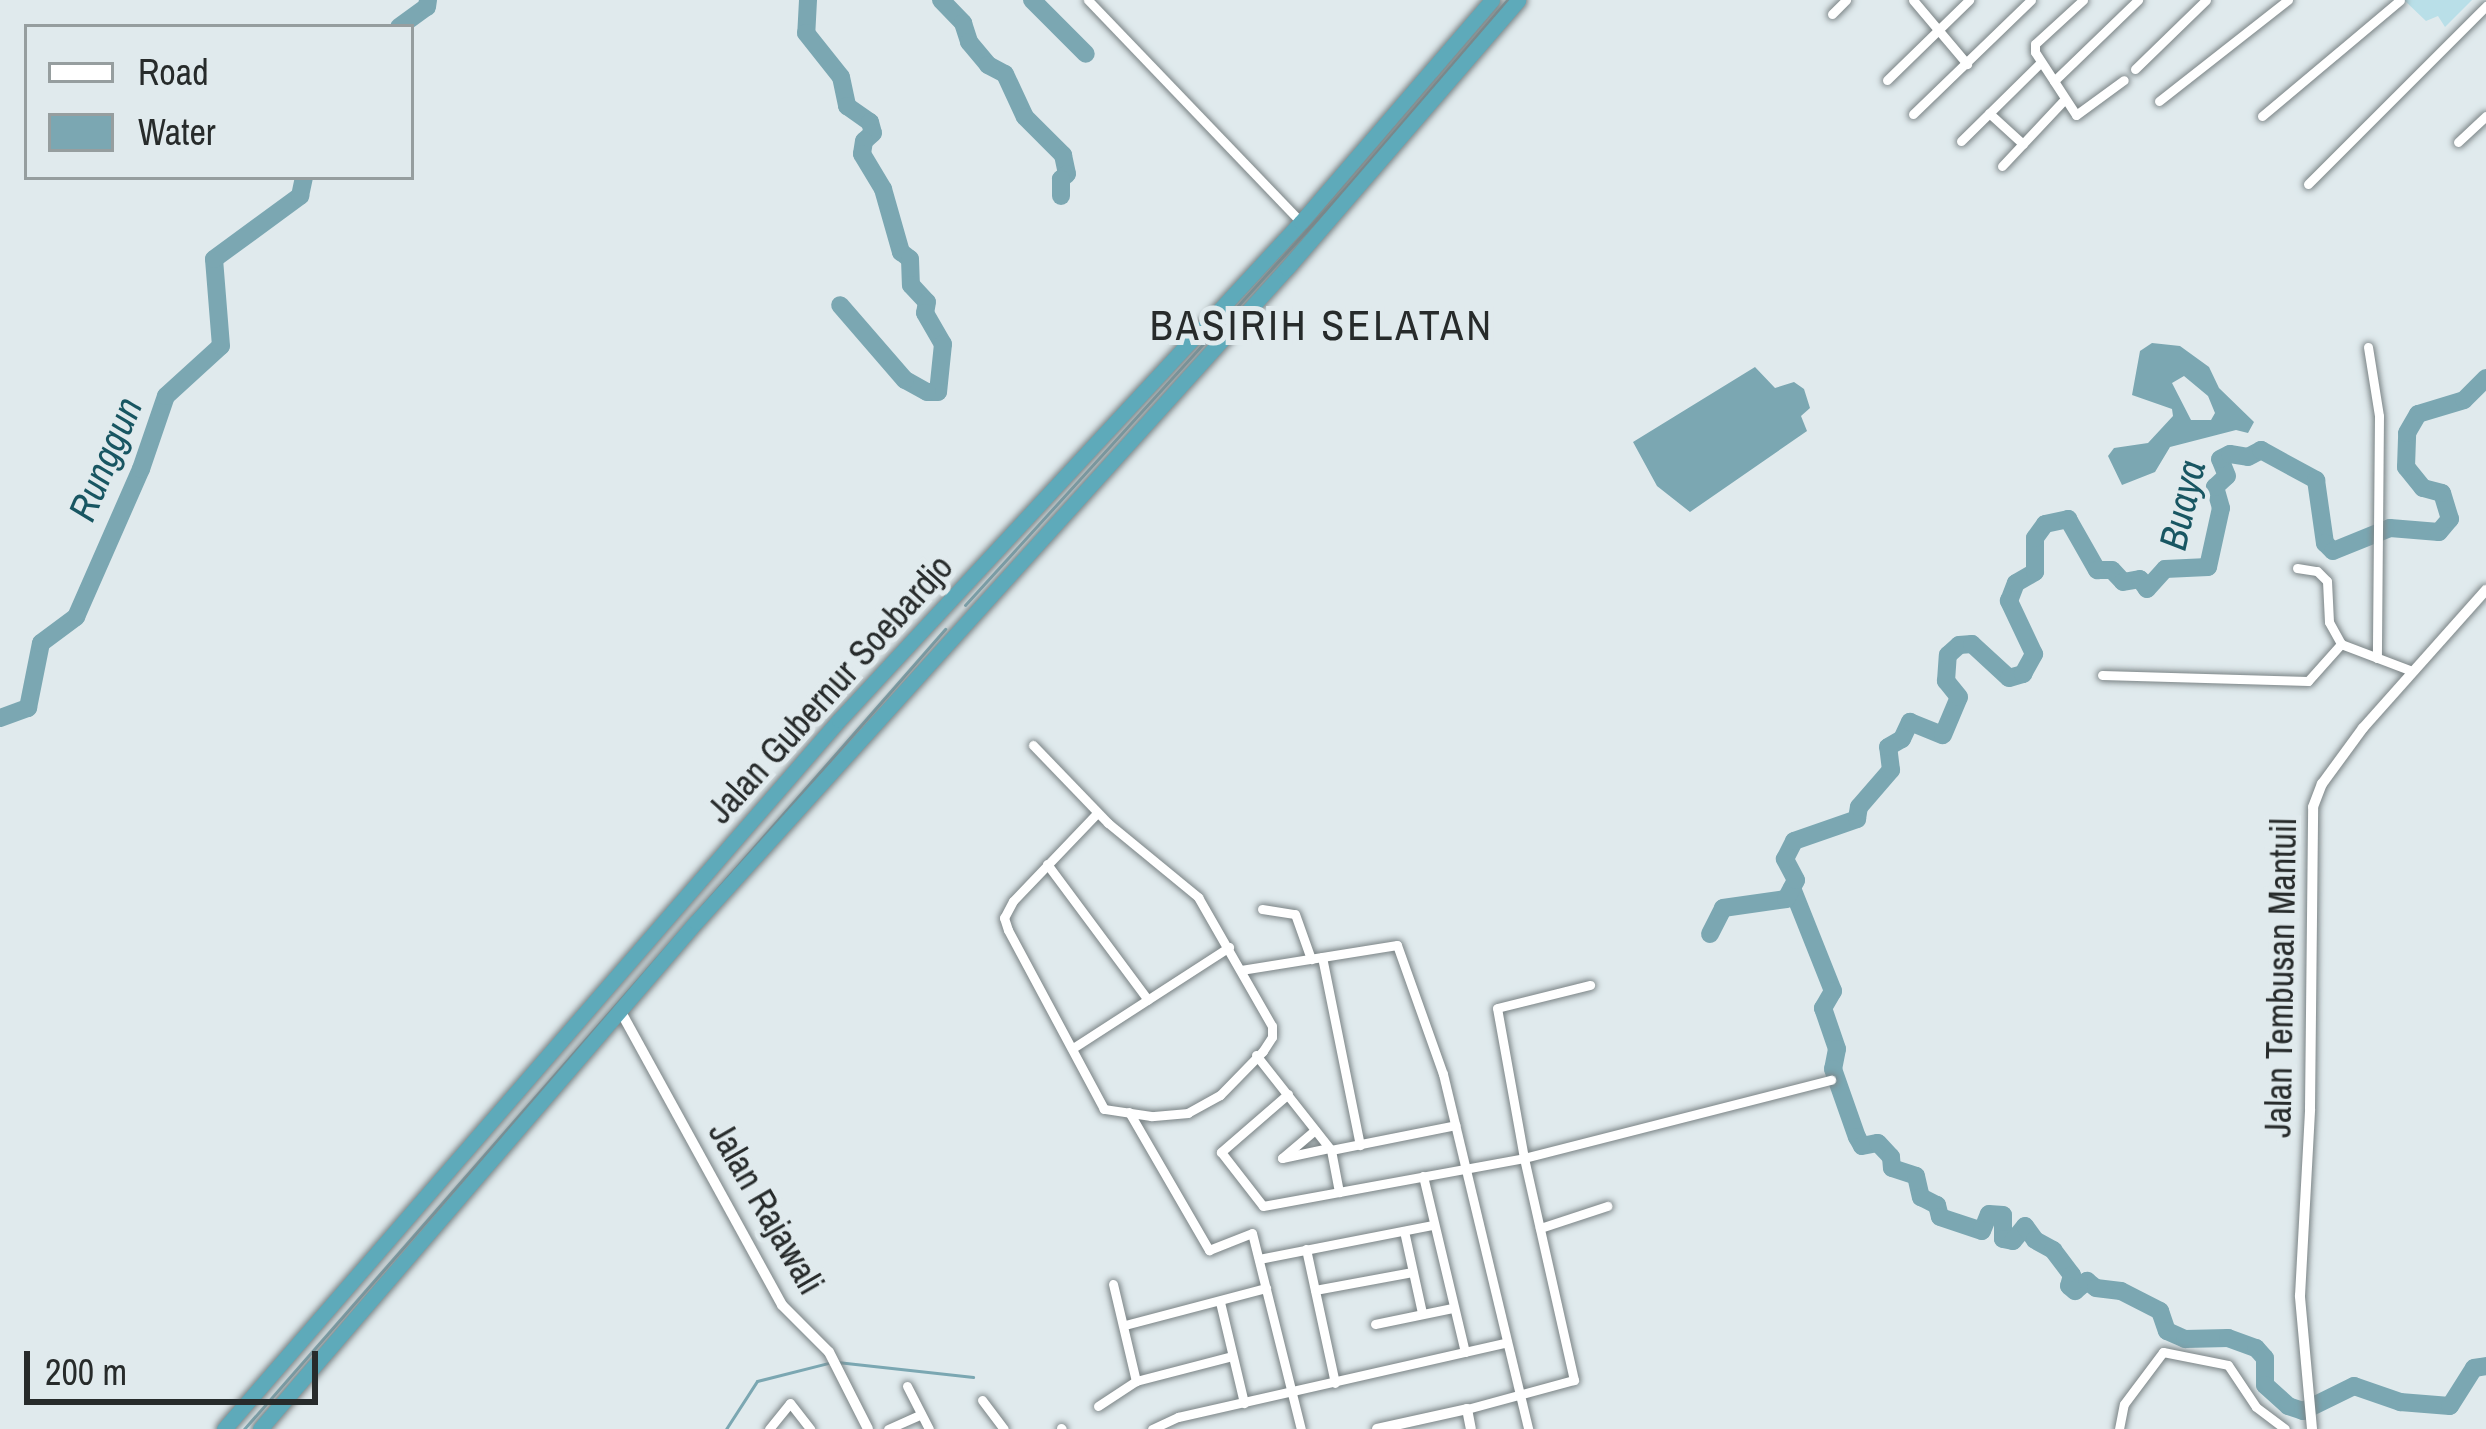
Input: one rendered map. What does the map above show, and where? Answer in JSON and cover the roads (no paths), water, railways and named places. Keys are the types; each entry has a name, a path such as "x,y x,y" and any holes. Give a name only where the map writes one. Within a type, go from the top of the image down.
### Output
{"highway":[{"name":"Jalan Gubernur Soebardjo","path":"224,1429 945,604 1301,222 1492,0"},
{"name":"Jalan Gubernur Soebardjo","path":"260,1429 621,1012 965,622 1299,254 1518,0"},
{"path":"945,604 965,622"}],"street":[{"path":"1088,0 1301,222"},
{"path":"1832,14 1846,0"},
{"path":"1913,0 1967,64"},
{"path":"1887,80 1969,0"},
{"path":"1913,114 2031,0"},
{"path":"2083,0 2035,44 2041,62 2079,115 2124,80"},
{"path":"2054,81 2138,0"},
{"path":"2135,69 2206,0"},
{"path":"2159,101 2288,0"},
{"path":"2262,116 2400,0"},
{"path":"2308,184 2486,6"},
{"path":"1961,141 2041,62"},
{"path":"2002,166 2064,100"},
{"path":"1989,113 2023,144"},
{"path":"2458,142 2486,116"},
{"path":"2368,347 2379,416 2377,658"},
{"path":"2297,568 2317,572 2327,581 2329,622 2341,644 2412,671"},
{"name":"Jalan Tembusan Mantuil","path":"2312,1429 2300,1277 2310,1108 2313,807 2346,749 2486,590"},
{"path":"2102,675 2308,681 2341,644"},
{"path":"1033,745 1097,813 1184,881 1229,947 1273,1032 1202,1108 1172,1117 1109,1112 1099,1103 1004,918 1047,864 1097,813"},
{"path":"1047,864 1148,1000"},
{"path":"1262,909 1295,914 1317,958 1360,1145"},
{"path":"1241,970 1397,945 1432,1034 1528,1429"},
{"path":"1073,1048 1229,947"},
{"path":"1377,1429 1570,1384 1574,1376 1524,1158 1497,1008 1590,985"},
{"name":"Jalan Rajawali","path":"621,1012 782,1305 829,1352 868,1429"},
{"path":"1256,1055 1330,1149 1339,1192"},
{"path":"1288,1094 1222,1152 1263,1207 1524,1158 1832,1080"},
{"path":"1129,1112 1209,1250 1219,1250 1250,1230 1301,1429"},
{"path":"1316,1130 1282,1158 1456,1125"},
{"path":"1423,1176 1465,1352"},
{"path":"1540,1228 1607,1206"},
{"path":"1259,1259 1432,1225"},
{"path":"1404,1231 1422,1312"},
{"path":"1306,1249 1335,1383"},
{"path":"1315,1290 1412,1272"},
{"path":"1113,1285 1136,1381"},
{"path":"1125,1325 1266,1288"},
{"path":"1220,1302 1244,1403"},
{"path":"1375,1324 1452,1308"},
{"path":"1152,1429 1178,1417 1505,1343"},
{"path":"2119,1429 2124,1404 2163,1352 2183,1360 2210,1358 2228,1366 2256,1407 2285,1429"},
{"path":"1098,1406 1136,1381 1232,1356"},
{"path":"907,1386 929,1429"},
{"path":"982,1400 1004,1429"},
{"path":"769,1429 790,1403 810,1429"},
{"path":"1467,1409 1472,1429"},
{"path":"888,1429 922,1414"}],"water":[{"path":"2152,343 2180,346 2209,367 2219,388 2254,422 2248,433 2236,430 2170,447 2155,472 2122,485 2108,456 2114,448 2148,443 2173,416 2172,409 2132,395 2140,351","holes":["2184,376 2208,396 2215,413 2211,420 2191,420 2172,383"]},
{"path":"1755,367 1775,388 1794,382 1804,389 1810,408 1801,416 1807,431 1690,512 1657,486 1633,442"}],"waterway":[{"name":"Runggun","path":"403,24 427,7 428,0"},
{"path":"808,0 806,33 841,77 847,106 870,122 873,133 864,141 862,154 883,189 901,252 910,259 911,285 927,302 925,313 943,344 938,392 927,392 905,380 840,305"},
{"path":"941,0 963,23 969,42 988,65 1005,74 1025,117 1063,155 1067,174 1061,179 1061,196"},
{"path":"1032,0 1086,54"},
{"path":"965,605 1348,185 1507,0"},
{"name":"Runggun","path":"0,718 28,708 41,643 76,617 141,469 166,396 221,346 214,259 300,196 303,180"},
{"name":"Buaya","path":"1710,934 1723,908 1786,899 1796,880 1785,859 1794,841 1857,819 1859,807 1891,770 1888,747 1902,739 1910,722 1943,735 1959,697 1946,681 1948,655 1959,645 1972,644 2009,678 2023,674 2034,654 2009,601 2016,583 2035,572 2035,538 2045,524 2068,519 2097,570 2112,570 2123,582 2140,579 2147,589 2165,569 2208,567 2221,508 2215,487 2227,476 2220,459 2230,454 2248,457 2261,450 2316,480 2325,543 2333,551 2390,528 2439,532 2450,519 2442,493 2423,488 2406,467 2407,433 2418,414 2464,400 2486,378"},
{"path":"244,1429 945,629"},
{"path":"1792,888 1833,991 1823,1008 1837,1049 1833,1069 1857,1137 1862,1146 1878,1143 1891,1157 1892,1168 1916,1176 1921,1197 1937,1205 1940,1217 1982,1231 1989,1214 2003,1215 2003,1239 2013,1241 2025,1226 2035,1240 2053,1250 2072,1275 2069,1286 2075,1291 2087,1281 2096,1288 2121,1291 2160,1311 2167,1331 2185,1339 2228,1338 2256,1348 2265,1358 2265,1385 2288,1406 2303,1411 2354,1386 2400,1402 2450,1406 2474,1368 2486,1366"},
{"path":"837,1362 973,1377"},
{"path":"726,1429 757,1381 828,1363"}],"district":[{"name":"BASIRIH SELATAN","path":"1322,325"}]}
